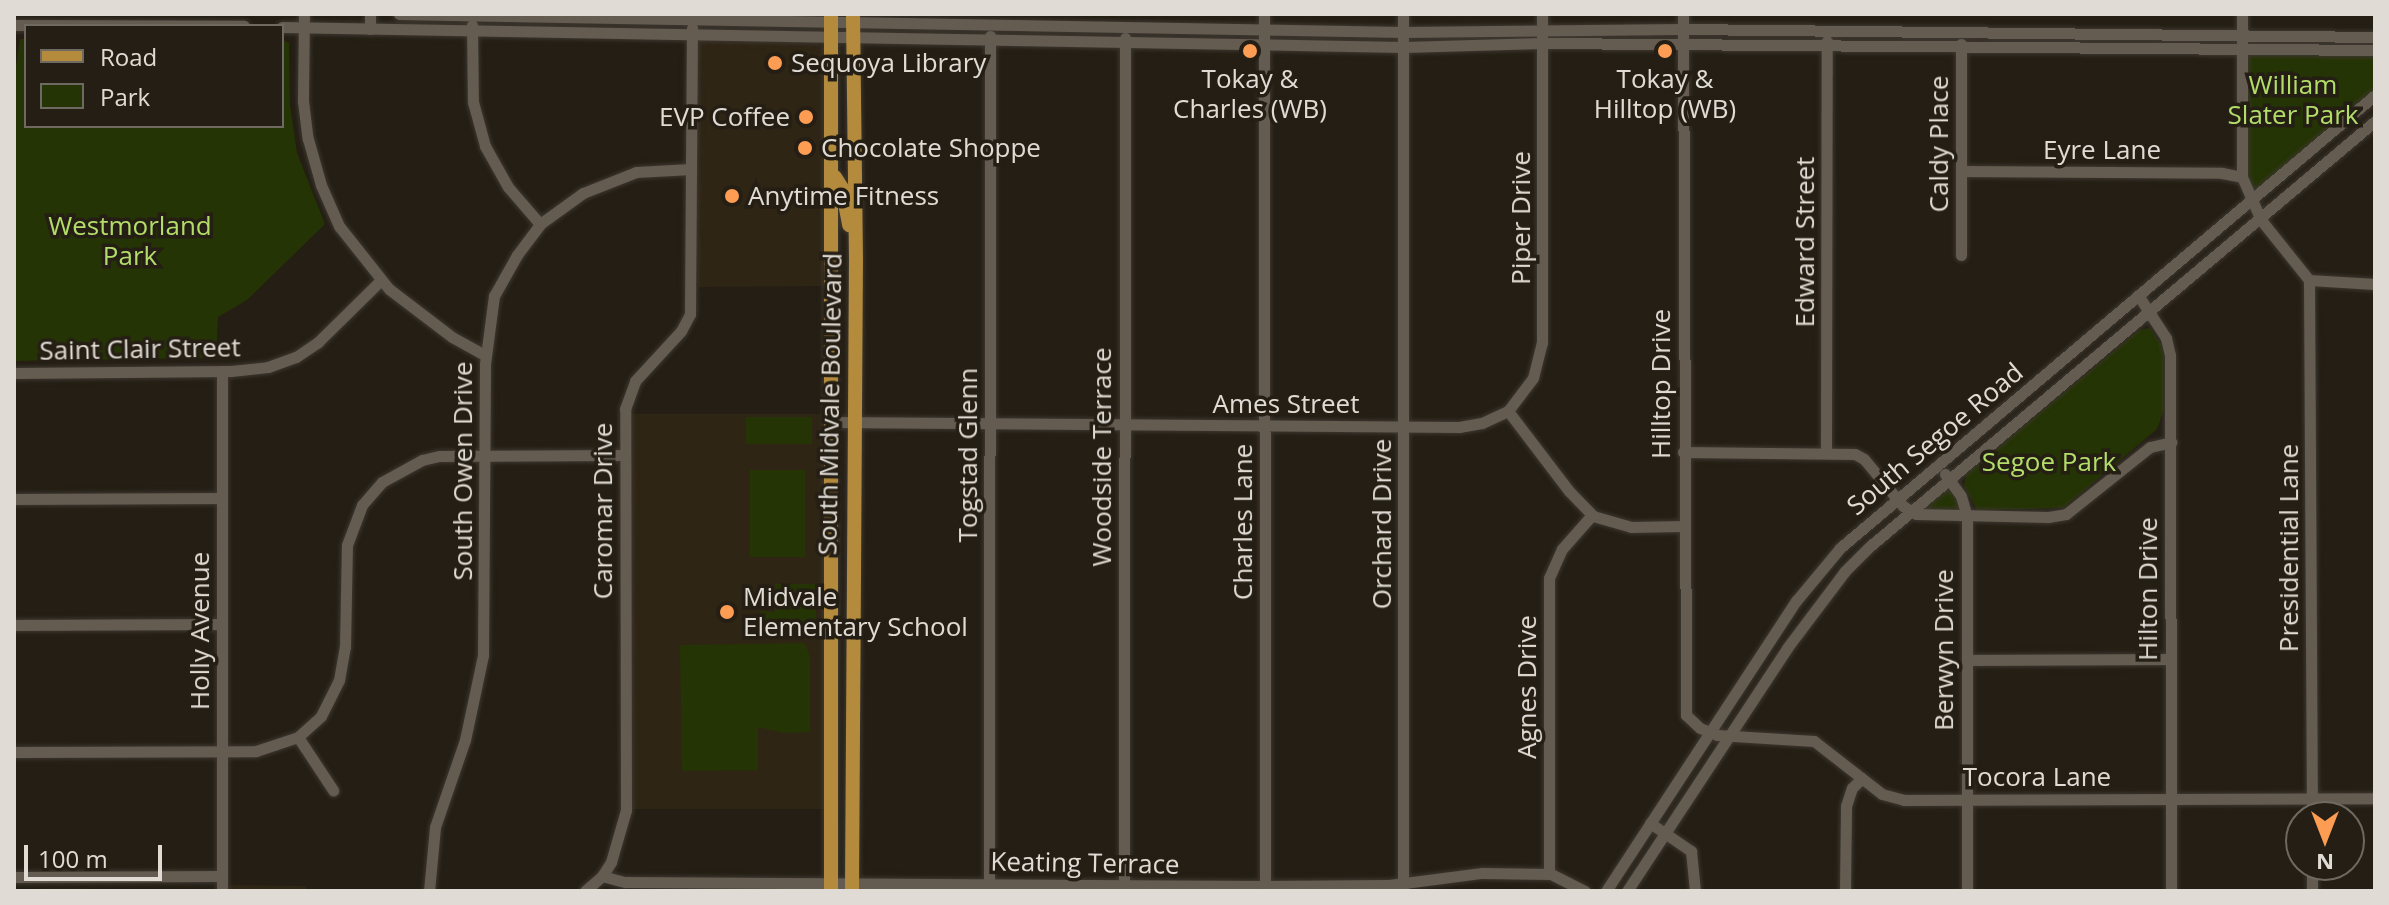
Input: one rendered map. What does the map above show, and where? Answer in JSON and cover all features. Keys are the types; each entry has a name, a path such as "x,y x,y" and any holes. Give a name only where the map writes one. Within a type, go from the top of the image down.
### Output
{"main road":[{"name":"South Midvale Boulevard","path":"831,24 831,886"},
{"name":"South Midvale Boulevard","path":"852,886 856,261 853,25"},
{"path":"833,175 842,188 856,261"}],"street":[{"path":"304,14 305,121 314,162 339,226 380,281 419,314 485,355"},
{"path":"370,14 370,29"},
{"path":"399,14 693,18 853,25 1403,32 1683,29 2375,37"},
{"name":"Charles Lane","path":"1264,14 1265,886"},
{"name":"Orchard Drive","path":"1403,14 1403,887"},
{"name":"Piper Drive","path":"1508,411 1533,378 1542,343 1542,14"},
{"name":"Hilltop Drive","path":"1683,14 1684,707 1692,722 1718,735"},
{"path":"2242,14 2242,177 2261,220 2309,280 2375,284"},
{"path":"500,15 500,30"},
{"path":"473,16 473,102 485,146 508,187 540,224"},
{"name":"Caromar Drive","path":"602,876 611,862 626,810 625,409 635,381 681,331 690,314 693,18"},
{"path":"24,24 75,19 191,24"},
{"path":"284,27 692,32 831,24"},
{"path":"853,25 990,41 1404,47 1542,43 1961,49 2375,50"},
{"name":"Togstad Glenn","path":"989,884 990,26"},
{"name":"Woodside Terrace","path":"1124,886 1125,28"},
{"name":"Edward Street","path":"1826,453 1827,31"},
{"name":"Caldy Place","path":"1961,33 1961,255"},
{"name":"South Segoe Road","path":"1627,891 1665,833 1718,735 1808,585 1840,548 2375,95"},
{"name":"South Segoe Road","path":"1606,891 1650,823 1837,580 1869,547 2375,121"},
{"name":"South Owen Drive","path":"429,891 435,827 465,740 483,655 485,355 500,283 540,224 583,193 617,178 658,170 691,169"},
{"name":"Eyre Lane","path":"1961,171 2222,173 2242,177"},
{"name":"Presidential Lane","path":"2309,280 2312,798"},
{"name":"Saint Clair Street","path":"14,373 222,371 268,367 296,357 318,342 380,281"},
{"name":"Hilton Drive","path":"2138,295 2166,338 2170,355 2171,891"},
{"name":"Holly Avenue","path":"222,371 222,891"},
{"path":"1508,411 1569,491 1592,515 1631,527 1683,526"},
{"name":"Ames Street","path":"832,422 1468,427 1508,411"},
{"path":"1683,452 1855,454 1864,459 1910,512 1967,517 2066,514 2150,447 2171,442"},
{"path":"14,752 222,751 270,748 298,737 321,716 339,680 345,647 347,545 362,505 382,482 422,460 485,455 625,455"},
{"name":"Berwyn Drive","path":"1937,466 1961,496 1967,517 1967,891"},
{"path":"14,499 222,498"},
{"name":"Agnes Drive","path":"1549,874 1549,578 1562,549 1592,515"},
{"path":"14,625 222,624"},
{"path":"1967,660 2170,659"},
{"name":"Tocora Lane","path":"1718,735 1814,741 1882,794 1904,800 2375,798"},
{"path":"298,737 333,790"},
{"path":"1845,891 1846,806 1852,788 1862,778"},
{"path":"1650,823 1691,851 1695,891"},
{"name":"Keating Terrace","path":"602,876 625,882 682,886 989,884 1403,887 1482,873 1549,874 1564,878 1585,891"},
{"path":"14,877 222,876"},
{"path":"585,891 602,876"}],"shaded area":[{"path":"702,38 816,41 823,47 823,286 698,287 695,181 698,45"},
{"name":"Midvale Elementary School","path":"632,414 824,414 824,809 632,809"},
{"path":"229,885 306,886 306,891 229,891"}],"green space":[{"name":"Westmorland Park","path":"20,39 24,39 24,128 284,128 284,41 289,43 290,104 297,153 325,224 247,300 218,317 216,358 14,361 14,80"},
{"name":"William Slater Park","path":"2375,50 2375,95 2254,199 2241,166 2242,51"},
{"name":"Segoe Park","path":"2150,328 2161,344 2164,357 2164,409 2157,429 2063,508 1977,510 1964,486 1966,474 2139,330"},
{"path":"746,417 812,417 812,444 746,444"},
{"path":"750,470 805,470 805,557 750,557"},
{"path":"1950,479 1967,517 1919,514 1919,506"},
{"path":"775,584 816,584 816,632 755,632 755,619 760,611 775,612"},
{"path":"805,643 810,657 810,732 784,733 758,727 758,770 682,771 680,645"}],"place":[{"name":"Tokay & Charles (WB)","path":"1250,51"},
{"name":"Tokay & Hilltop (WB)","path":"1665,51"},
{"name":"Sequoya Library","path":"775,63"},
{"name":"EVP Coffee","path":"806,117"},
{"name":"Chocolate Shoppe","path":"805,148"},
{"name":"Anytime Fitness","path":"732,196"},
{"name":"Midvale Elementary School","path":"727,612"}]}
